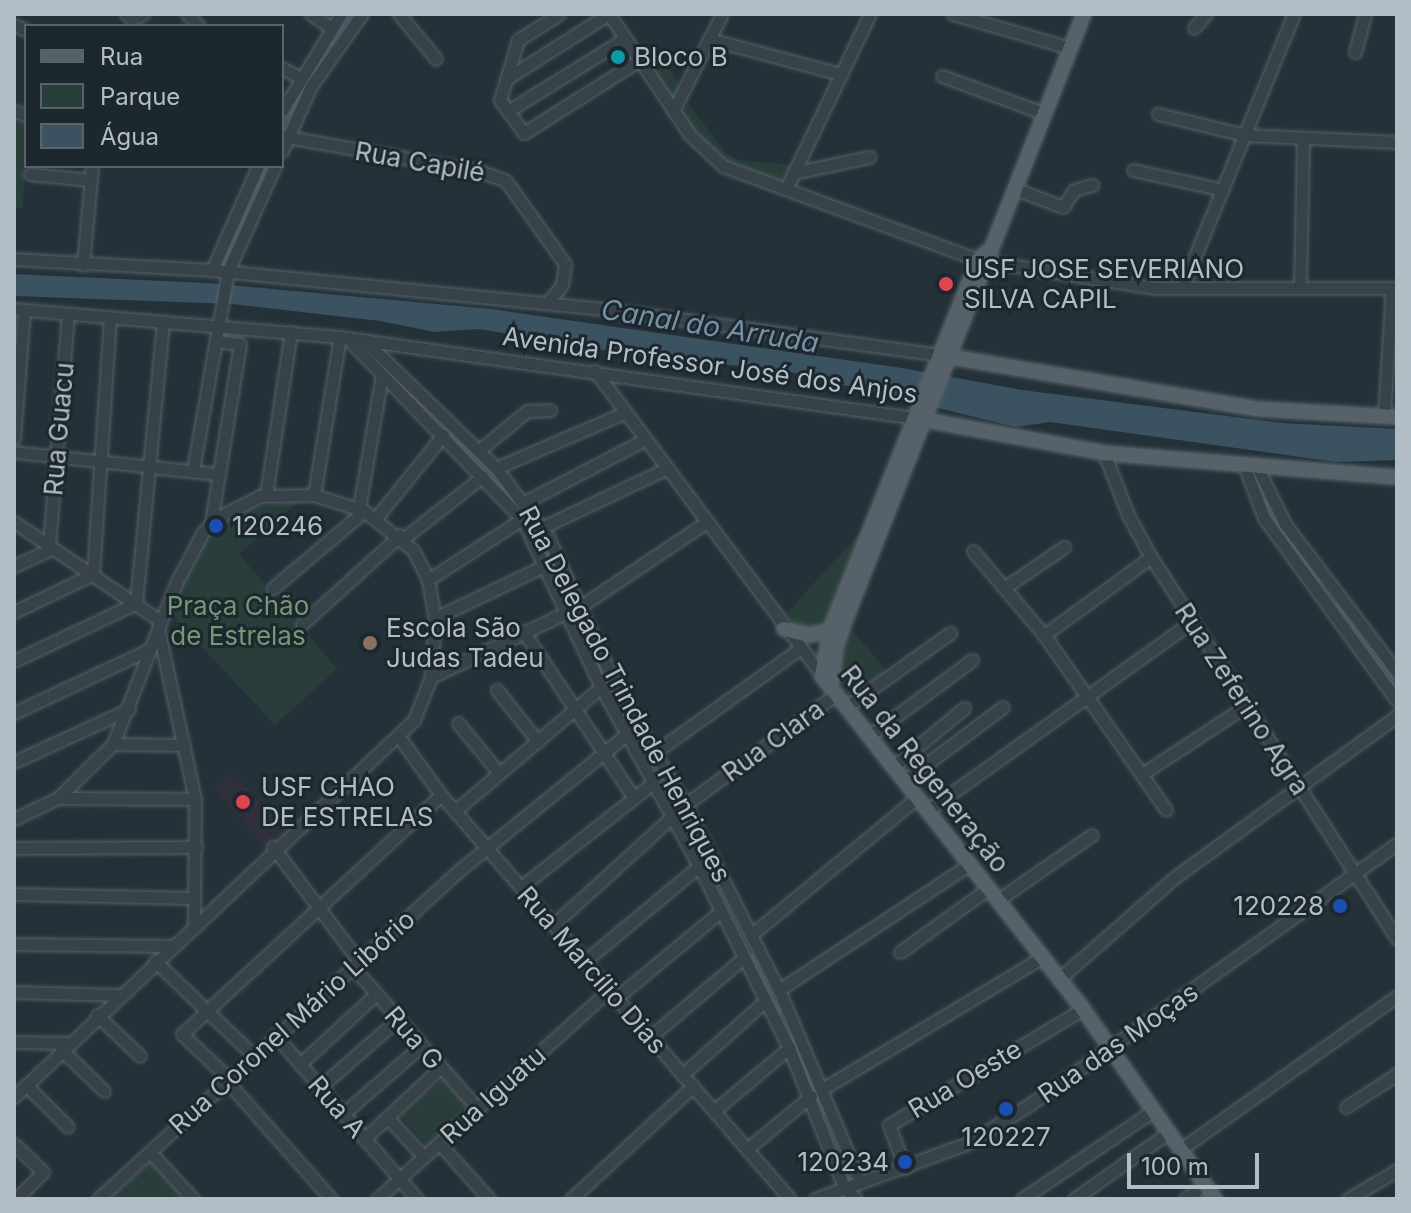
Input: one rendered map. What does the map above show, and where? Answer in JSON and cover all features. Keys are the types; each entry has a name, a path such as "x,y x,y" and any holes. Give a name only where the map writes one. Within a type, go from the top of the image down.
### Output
{"main road":[{"path":"829,686 830,630 921,416 1084,14"},
{"name":"Avenida Professor José dos Anjos","path":"943,362 1259,409 1390,417"},
{"path":"829,686 840,636 921,416"},
{"name":"Avenida Professor José dos Anjos","path":"921,416 1104,453 1396,478"},
{"path":"784,629 810,635 830,630"},
{"name":"Rua da Regeneração","path":"829,686 1083,1009 1215,1199"}],"street":[{"path":"126,14 132,19 143,14"},
{"path":"311,14 331,28"},
{"path":"284,107 299,77 341,14"},
{"path":"284,137 319,73 362,14"},
{"path":"399,14 436,59"},
{"path":"559,14 518,40 506,79 500,100 524,133 638,61"},
{"path":"506,79 608,14 700,147 723,166 786,189 985,257 1182,288 1395,288 1390,417"},
{"path":"673,111 722,14"},
{"path":"786,189 870,14"},
{"path":"954,14 1070,48"},
{"path":"1194,28 1206,14"},
{"path":"1182,288 1294,14"},
{"path":"1355,52 1365,14"},
{"path":"508,111 624,39"},
{"path":"709,39 841,74"},
{"path":"284,69 299,77"},
{"path":"942,76 1043,113"},
{"path":"1158,114 1245,135 1397,142"},
{"name":"Rua Capilé","path":"284,137 479,171 506,181 565,264 562,285 547,303"},
{"path":"1300,287 1303,140"},
{"path":"793,173 869,157"},
{"path":"83,265 92,168"},
{"path":"212,270 257,168"},
{"path":"193,470 227,276 274,168"},
{"path":"1133,170 1223,190"},
{"path":"30,174 91,180"},
{"path":"1013,188 1063,207 1074,190 1092,185"},
{"path":"14,259 212,270 227,276 547,303 943,362"},
{"path":"14,438 19,310"},
{"name":"Avenida Professor José dos Anjos","path":"19,310 163,321 220,321 921,416"},
{"name":"Rua Guacu","path":"51,547 68,314"},
{"path":"93,574 110,318"},
{"path":"136,603 163,321"},
{"path":"266,495 291,332"},
{"path":"314,495 343,338"},
{"name":"Rua Delegado Trindade Henriques","path":"343,338 443,435 522,519 601,687 654,782 679,812 751,935 824,1088 860,1182"},
{"name":"Rua Delegado Trindade Henriques","path":"364,340 496,468 543,527 600,654 654,753 699,866 811,1096 844,1187"},
{"path":"14,819 58,798 113,744 188,558 211,523 240,344 217,341"},
{"name":"Rua da Regeneração","path":"595,371 829,686"},
{"path":"273,588 362,510 382,375"},
{"path":"478,451 527,411 550,410"},
{"path":"496,468 624,413"},
{"path":"376,518 443,435"},
{"path":"525,502 644,440"},
{"path":"14,452 218,474"},
{"name":"Rua Zeferino Agra","path":"1104,453 1128,515 1151,557 1397,938"},
{"path":"1251,466 1285,524 1397,672"},
{"path":"1251,466 1264,518 1397,701"},
{"path":"543,527 665,469"},
{"path":"302,624 402,536 483,476"},
{"path":"68,1127 18,1091 273,847 399,737 414,720 431,677 435,618 428,580 402,536 362,510 314,495 266,495 211,523"},
{"path":"428,580 522,519"},
{"path":"14,522 136,603 159,624 195,799 194,923"},
{"path":"581,606 705,523"},
{"path":"14,566 51,547"},
{"path":"1004,588 1064,547"},
{"path":"973,551 1044,635 1166,810"},
{"path":"1044,635 1151,557"},
{"path":"435,618 546,565"},
{"path":"14,612 93,574"},
{"path":"14,661 136,603"},
{"path":"431,677 567,612"},
{"path":"928,810 1192,622"},
{"name":"Rua Delegado Trindade Henriques","path":"523,631 606,751 632,795"},
{"path":"846,707 950,633"},
{"path":"14,713 150,649"},
{"path":"654,753 799,649"},
{"path":"869,736 972,660"},
{"name":"Rua Clara","path":"553,925 679,812 829,686"},
{"path":"456,810 601,687"},
{"path":"497,690 538,742"},
{"path":"1142,774 1247,705"},
{"path":"905,780 1003,707"},
{"path":"894,766 964,708"},
{"path":"14,762 129,709"},
{"path":"1059,979 1175,877 1397,716"},
{"path":"458,723 499,773"},
{"name":"Rua Coronel Mário Libório","path":"98,1199 226,1078 489,848 627,734"},
{"name":"Rua Marcílio Dias","path":"399,737 441,795 790,1199"},
{"path":"113,744 184,745"},
{"path":"521,887 632,795 654,782"},
{"path":"331,1199 226,1078 182,1034 205,1009 319,909 441,795"},
{"path":"751,935 918,797"},
{"path":"58,798 195,799"},
{"path":"900,952 1092,835"},
{"name":"Rua das Moças","path":"815,1199 968,1143 1112,1050 1397,843"},
{"path":"14,848 196,847"},
{"name":"Rua G","path":"273,847 376,994 477,1108"},
{"path":"779,990 970,864"},
{"path":"585,961 699,866"},
{"path":"14,894 192,898"},
{"name":"Rua Iguatu","path":"377,1199 477,1108 613,994 721,911"},
{"path":"14,944 170,946"},
{"path":"824,1088 1043,957"},
{"path":"650,1037 743,958"},
{"path":"155,961 253,1055"},
{"path":"14,992 119,995"},
{"path":"300,1064 376,994"},
{"path":"1181,1149 1397,996"},
{"path":"682,1075 765,1001"},
{"name":"Rua Oeste","path":"905,1168 889,1125 1083,1009"},
{"path":"97,1015 140,1056"},
{"path":"320,1087 398,1019"},
{"name":"Rua A","path":"275,1035 417,1199"},
{"path":"14,1042 64,1046 104,1091"},
{"path":"343,1114 421,1046"},
{"path":"715,1110 789,1048"},
{"path":"364,1139 440,1068"},
{"path":"1346,1107 1397,1074"},
{"path":"571,1199 693,1086"},
{"path":"747,1149 811,1096"},
{"path":"1022,1199 1154,1110"},
{"path":"387,1117 424,1157"},
{"path":"1074,1199 1169,1132"},
{"path":"439,1143 489,1199"},
{"path":"14,1144 43,1172 16,1199"},
{"path":"150,1152 193,1199"},
{"path":"1348,1199 1397,1170"},
{"path":"844,1187 855,1198 860,1182"},
{"path":"1185,1199 1205,1184"}],"shaded area":[{"name":"USF CHAO DE ESTRELAS","path":"232,773 286,830 266,848 214,788"}],"green space":[{"path":"655,46 682,88 673,103 640,55"},
{"path":"688,103 725,152 738,160 794,165 785,183 719,162 680,117"},
{"path":"14,121 24,121 23,208 14,208"},
{"name":"Praça Chão de Estrelas","path":"300,500 239,554 337,669 275,725 170,613 185,573 212,533 251,508"},
{"path":"864,528 827,622 818,629 797,627 786,614"},
{"path":"849,626 888,673 852,699 838,675"},
{"path":"446,1076 474,1108 429,1148 401,1115"},
{"path":"153,1163 188,1199 109,1199 149,1164"}],"water":[{"path":"14,274 207,283 491,309 902,368 1022,390 1281,423 1397,429 1397,460 1336,462 1050,422 1016,427 782,370 646,357 479,329 435,332 380,321 232,304 14,296"}],"waterway":[{"path":"330,41 349,14"},
{"path":"284,123 297,94"},
{"path":"223,261 264,168"},
{"path":"454,435 507,491"},
{"path":"1263,503 1319,577"},
{"path":"526,515 591,654"},
{"path":"1340,605 1397,686"},
{"path":"661,787 693,844"},
{"path":"750,957 777,1012"},
{"path":"791,1040 812,1085"},
{"path":"812,1085 825,1114"},
{"path":"841,1150 849,1181"}],"place":[{"name":"Bloco B","path":"618,57"},
{"name":"USF JOSE SEVERIANO SILVA CAPIL","path":"946,284"},
{"name":"120246","path":"216,526"},
{"name":"Escola São Judas Tadeu","path":"370,643"},
{"name":"USF CHAO DE ESTRELAS","path":"243,802"},
{"name":"120228","path":"1340,906"},
{"name":"120227","path":"1006,1109"},
{"name":"120234","path":"905,1162"}],"water label":[{"name":"Canal do Arruda","path":"710,326"}]}
